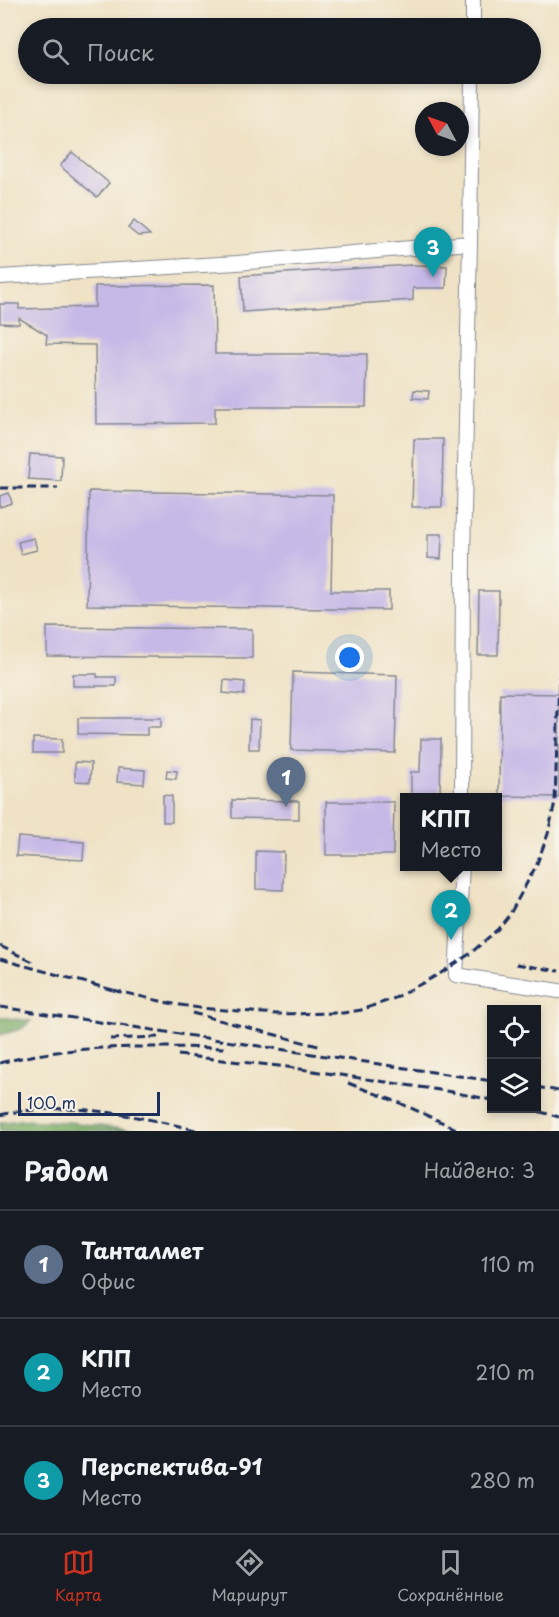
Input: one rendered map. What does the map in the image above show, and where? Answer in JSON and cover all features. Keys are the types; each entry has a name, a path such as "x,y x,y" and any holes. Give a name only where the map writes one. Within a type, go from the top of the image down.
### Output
{"street":[{"path":"473,0 473,18"},
{"path":"462,793 463,556 472,84"},
{"path":"0,278 237,263 470,243"},
{"path":"462,871 456,975 559,991"}],"green space":[{"path":"0,1017 31,1021 21,1029 0,1035"},
{"path":"20,1120 69,1122 137,1131 0,1131 0,1123"}],"building":[{"path":"72,152 109,183 97,197 60,166"},
{"path":"134,221 150,235 138,236 128,228"},
{"path":"411,265 447,266 446,288 413,288 413,300 243,312 241,276"},
{"path":"214,285 215,354 367,354 366,407 215,407 215,423 96,424 95,345 46,344 47,335 19,318 19,324 0,323 0,304 19,304 19,309 95,307 95,286"},
{"path":"414,390 429,391 428,399 413,398"},
{"path":"414,439 443,439 442,507 412,507"},
{"path":"30,454 62,456 61,481 28,479"},
{"path":"89,491 333,495 331,591 389,591 389,610 87,605"},
{"path":"9,493 12,503 0,507 0,496"},
{"path":"428,534 442,534 441,559 428,558"},
{"path":"34,538 37,550 21,554 18,542"},
{"path":"479,591 499,591 498,655 478,655"},
{"path":"47,627 252,629 252,658 47,656"},
{"path":"293,672 397,675 395,753 291,750"},
{"path":"73,674 116,677 116,686 73,686"},
{"path":"224,680 245,682 244,695 223,693"},
{"path":"500,693 559,694 559,797 502,796 502,793 499,793"},
{"path":"78,718 161,718 161,727 147,727 147,735 78,734"},
{"path":"250,719 260,720 259,749 249,749"},
{"path":"33,738 62,739 62,753 33,753"},
{"path":"421,739 441,739 440,793 411,793 411,772 420,772"},
{"path":"75,762 91,763 90,782 75,781"},
{"path":"118,768 145,770 144,784 117,782"},
{"path":"167,770 177,771 176,779 166,778"},
{"path":"163,795 172,796 172,822 163,822"},
{"path":"232,800 299,801 299,819 232,818"},
{"path":"326,802 394,802 393,855 326,855"},
{"path":"18,837 84,842 83,860 16,856"},
{"path":"256,851 284,852 283,890 256,889"}],"railway":[{"path":"0,488 58,488"},
{"path":"113,990 199,1008 277,1014 343,1013 361,1010 395,998 441,973 471,953 498,929 510,914 536,866 548,834 555,802 559,676"},
{"path":"0,946 35,963"},
{"path":"0,959 120,992"},
{"path":"516,964 559,971"},
{"path":"0,1007 487,1080"},
{"path":"192,1013 322,1047"},
{"path":"110,1039 158,1037"},
{"path":"0,1063 85,1049 227,1048"},
{"path":"178,1055 287,1067 487,1099"},
{"path":"348,1083 400,1103 461,1131"},
{"path":"541,1088 559,1091"},
{"path":"0,1115 25,1111 75,1109 125,1115 200,1131"},
{"path":"541,1112 559,1117"}],"place":[{"name":"Перспектива-91","path":"433,277"},
{"name":"Танталмет","path":"286,807"},
{"name":"КПП","path":"451,940"}]}
